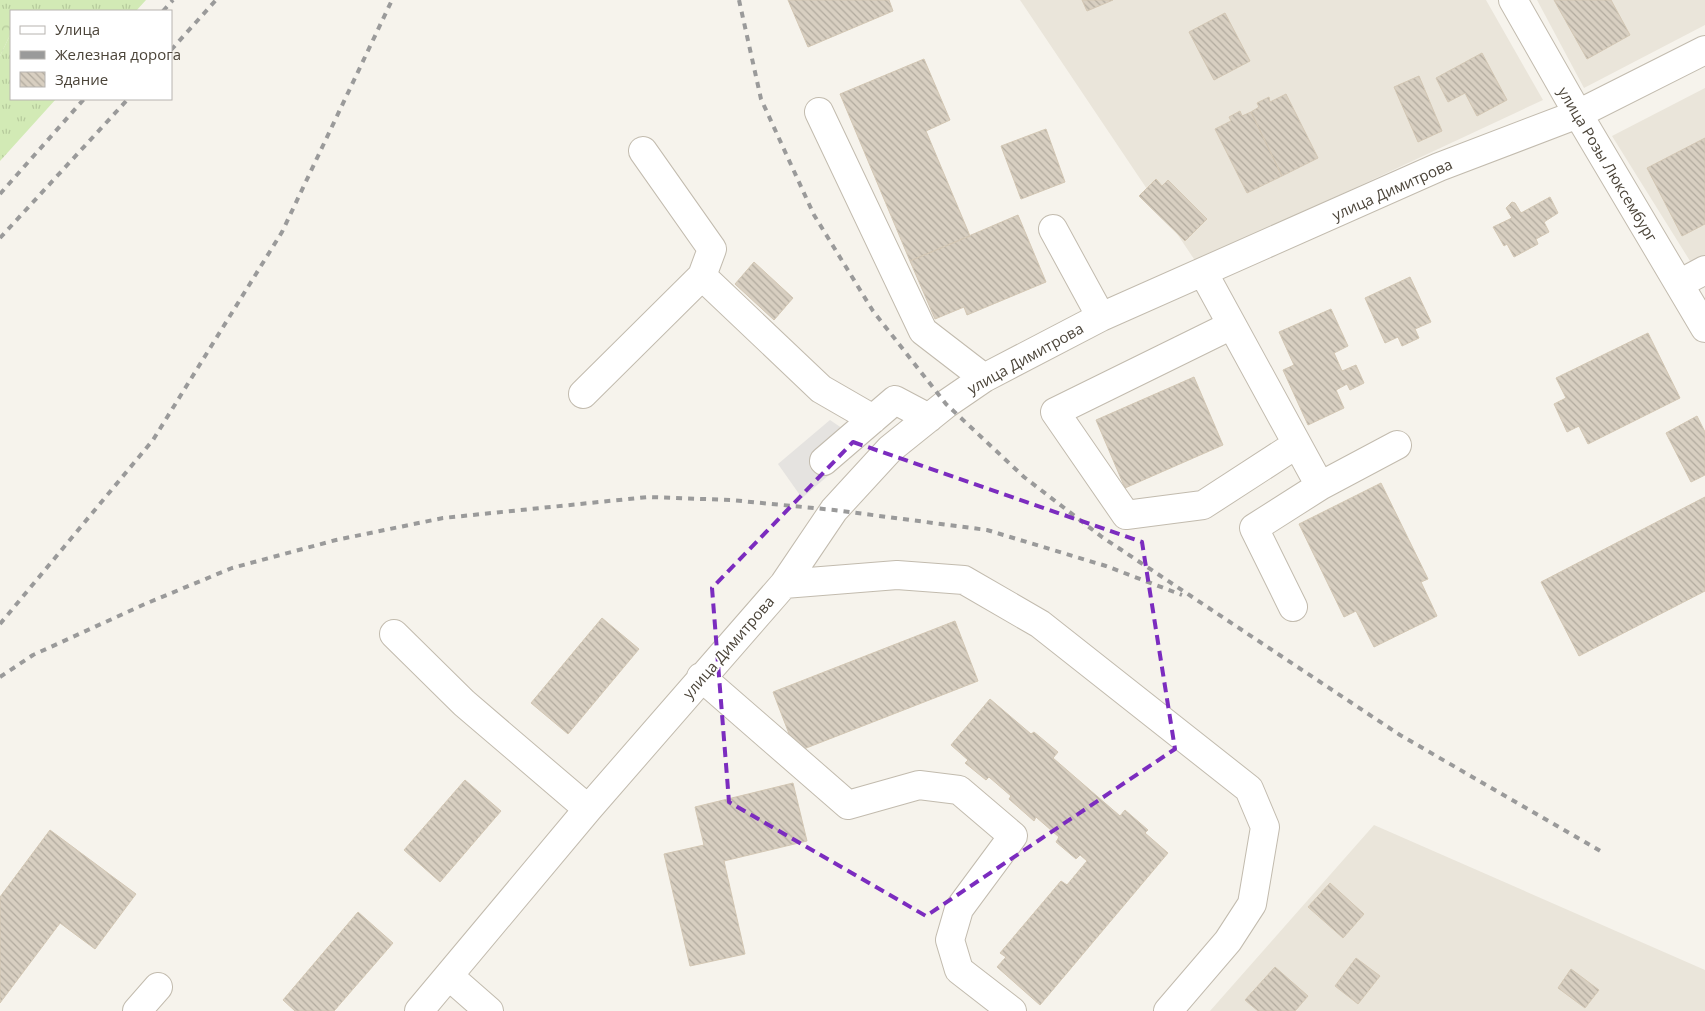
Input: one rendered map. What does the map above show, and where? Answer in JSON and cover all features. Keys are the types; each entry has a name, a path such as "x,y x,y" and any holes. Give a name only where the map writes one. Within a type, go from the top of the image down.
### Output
{"street":[{"name":"улица Розы Люксембург","path":"1513,0 1705,328"},
{"name":"улица Димитрова","path":"419,1011 588,809 784,584 834,510 890,449 930,418 984,378 1101,317 1439,167 1578,114 1705,50"},
{"path":"819,112 923,331 984,378"},
{"path":"583,394 702,276 712,249 643,151"},
{"path":"1053,229 1101,317"},
{"path":"1679,284 1705,270"},
{"path":"1203,272 1320,486"},
{"path":"702,276 821,389 873,419"},
{"path":"1232,325 1055,412 1126,515 1203,505 1296,444"},
{"path":"824,461 895,400 930,418"},
{"path":"1294,607 1254,528 1320,486 1397,446"},
{"path":"784,584 897,574 964,580 1040,624 1249,789 1265,828 1252,904 1228,941 1168,1011"},
{"path":"394,634 464,704 588,809"},
{"path":"701,677 848,805 919,785 959,790 1013,836 959,909 950,940 959,970 1012,1011"},
{"path":"449,976 489,1011"},
{"path":"137,1011 158,987"}],"highlighted area":[{"path":"853,442 1142,542 1175,749 926,916 729,802 712,588"}],"shaded area":[{"path":"1020,0 1486,0 1543,100 1196,262"},
{"path":"1537,0 1705,0 1705,25 1584,88"},
{"path":"1705,88 1705,285 1612,136"},
{"path":"830,420 865,444 802,498 778,464"},
{"path":"1374,825 1705,970 1705,1011 1210,1011"}],"green space":[{"path":"0,0 146,0 137,10 10,10 10,18 0,18"},
{"path":"0,18 10,18 10,35 0,56"},
{"path":"10,35 10,100 55,100 0,161 0,56"}],"building":[{"path":"788,0 889,0 893,11 808,47"},
{"path":"1082,0 1113,0 1087,11"},
{"path":"1554,0 1611,0 1630,35 1587,59"},
{"path":"1225,13 1250,61 1214,80 1189,32"},
{"path":"1482,53 1507,100 1477,116 1465,93 1448,102 1436,78"},
{"path":"924,59 950,120 926,131 970,236 910,261 840,94"},
{"path":"1419,76 1442,131 1418,142 1394,87"},
{"path":"1286,94 1318,158 1282,176 1251,112 1259,107 1257,103 1269,97 1270,102"},
{"path":"1240,111 1242,116 1251,112 1282,176 1247,193 1215,129 1231,121 1229,117"},
{"path":"1046,129 1065,182 1021,199 1001,146"},
{"path":"1705,138 1705,224 1682,236 1647,168"},
{"path":"1156,179 1162,186 1168,180 1207,219 1185,241 1139,196"},
{"path":"1550,197 1558,213 1544,222 1549,232 1536,239 1538,244 1514,257 1507,244 1504,246 1493,227 1512,218 1506,208 1512,202 1515,203 1521,213"},
{"path":"1018,215 1046,282 967,315 964,307 935,319 910,261"},
{"path":"754,262 793,298 774,320 735,284"},
{"path":"1410,277 1431,322 1415,329 1419,338 1402,346 1398,337 1385,343 1365,298"},
{"path":"1331,309 1348,346 1334,353 1342,371 1356,365 1364,383 1350,390 1347,384 1336,390 1344,408 1308,425 1283,370 1294,365 1279,332"},
{"path":"1648,333 1680,398 1588,444 1579,426 1567,432 1554,404 1566,398 1556,378"},
{"path":"1194,377 1223,445 1125,488 1096,420"},
{"path":"1697,416 1705,432 1705,475 1691,482 1666,433"},
{"path":"1381,483 1428,579 1421,582 1437,616 1374,647 1356,611 1344,617 1299,524"},
{"path":"1705,497 1705,591 1579,656 1541,582"},
{"path":"602,618 639,649 568,734 531,703"},
{"path":"955,621 978,681 796,752 773,692"},
{"path":"990,699 1031,734 1034,732 1058,752 1053,758 1120,816 1125,810 1148,830 1145,833 1168,853 1040,1005 997,967 1006,957 1000,953 1061,881 1067,885 1087,861 1080,855 1076,859 1056,842 1059,837 1036,817 1034,821 1009,799 1011,796 989,777 986,780 965,763 968,760 951,745"},
{"path":"465,780 501,811 440,882 404,850"},
{"path":"793,783 807,841 724,861 745,954 690,966 664,854 704,845 695,807"},
{"path":"50,830 136,894 95,949 60,923 0,1003 0,897"},
{"path":"1330,883 1364,914 1343,938 1308,907"},
{"path":"358,912 393,943 334,1011 295,1011 283,1000"},
{"path":"1356,958 1380,976 1358,1004 1335,986"},
{"path":"1275,967 1308,996 1295,1011 1258,1011 1245,1000"},
{"path":"1571,969 1599,990 1585,1008 1558,988"}],"railway":[{"path":"164,10 173,0"},
{"path":"172,49 216,0"},
{"path":"0,624 153,440 282,232 392,0"},
{"path":"739,0 761,99 814,215 873,311 946,404 1024,477 1102,537 1400,735 1602,852"},
{"path":"0,194 83,100"},
{"path":"0,238 127,100"},
{"path":"0,677 33,655 145,604 232,568 336,540 443,518 648,497 731,500 834,510 987,530 1106,566 1182,595"}]}
